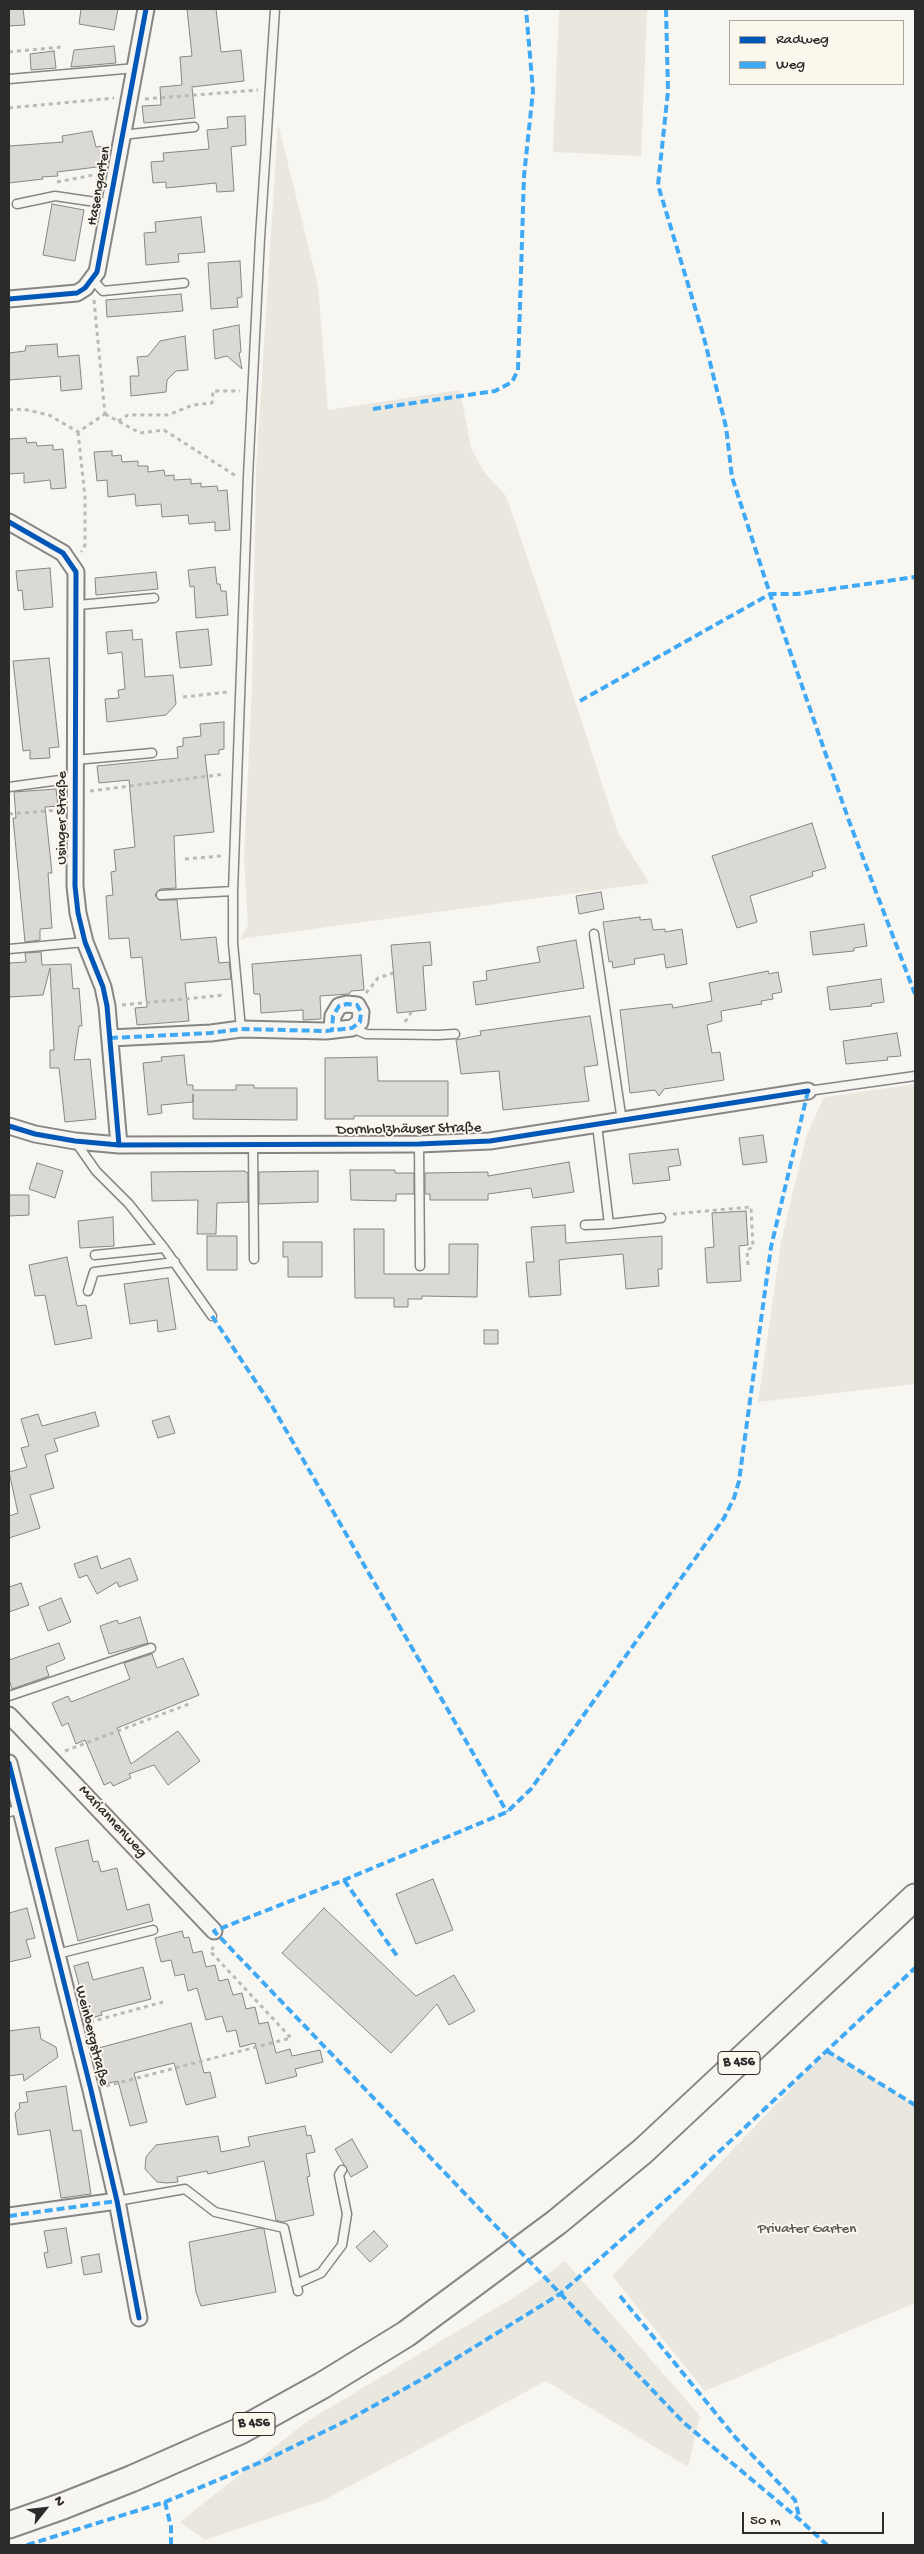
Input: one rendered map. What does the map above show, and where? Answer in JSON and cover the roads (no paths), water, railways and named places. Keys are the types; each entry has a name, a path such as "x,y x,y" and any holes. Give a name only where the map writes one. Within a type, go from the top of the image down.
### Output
{"main road":[{"name":"B 456","path":"9,2525 132,2479 240,2431 324,2385 406,2334 478,2283 557,2222 643,2151 915,1896"}],"street":[{"name":"Hasengarten","path":"92,280 100,261 146,9"},
{"path":"9,298 77,292 92,280"},
{"name":"Usinger Straße","path":"9,522 58,550 73,565 78,581 75,886 78,913 86,942 103,987 107,1006 119,1145"},
{"path":"110,1038 211,1034 241,1028 332,1030 352,1028 360,1022 361,1012 356,1006 347,1004 339,1006 333,1016 332,1030"},
{"name":"Dornholzhäuser Straße","path":"9,1126 35,1134 75,1141 119,1145 419,1144 490,1141 808,1091"},
{"name":"Mariannenweg","path":"9,1715 214,1931"},
{"name":"Weinbergstraße","path":"9,1766 14,1811 57,1954 91,2090 117,2201 139,2318"},
{"path":"9,2216 117,2201"}],"lane":[{"path":"241,1028 233,943 234,854 248,477 275,9"},
{"path":"9,78 136,68"},
{"path":"122,135 194,127"},
{"path":"17,204 55,196 109,204"},
{"path":"92,280 102,291 184,283"},
{"path":"78,605 154,598"},
{"path":"75,760 152,753"},
{"path":"9,787 75,786"},
{"path":"160,895 233,891"},
{"path":"594,934 622,1121"},
{"path":"9,949 86,942"},
{"path":"352,1028 366,1034 438,1036 455,1034"},
{"name":"Dornholzhäuser Straße","path":"808,1091 915,1076"},
{"path":"597,1124 609,1224"},
{"path":"75,1141 96,1171 129,1204 175,1262 212,1316"},
{"path":"419,1144 420,1266"},
{"path":"253,1145 254,1259"},
{"path":"585,1225 661,1218"},
{"path":"95,1255 164,1248"},
{"path":"88,1292 94,1272 175,1262"},
{"path":"9,1696 151,1648"},
{"path":"57,1954 153,1930"},
{"path":"117,2201 185,2189 215,2212 284,2228 297,2288 321,2273 342,2245 347,2214 339,2175 342,2170"}],"park label":[{"name":"Privater Garten","path":"807,2230"}]}
